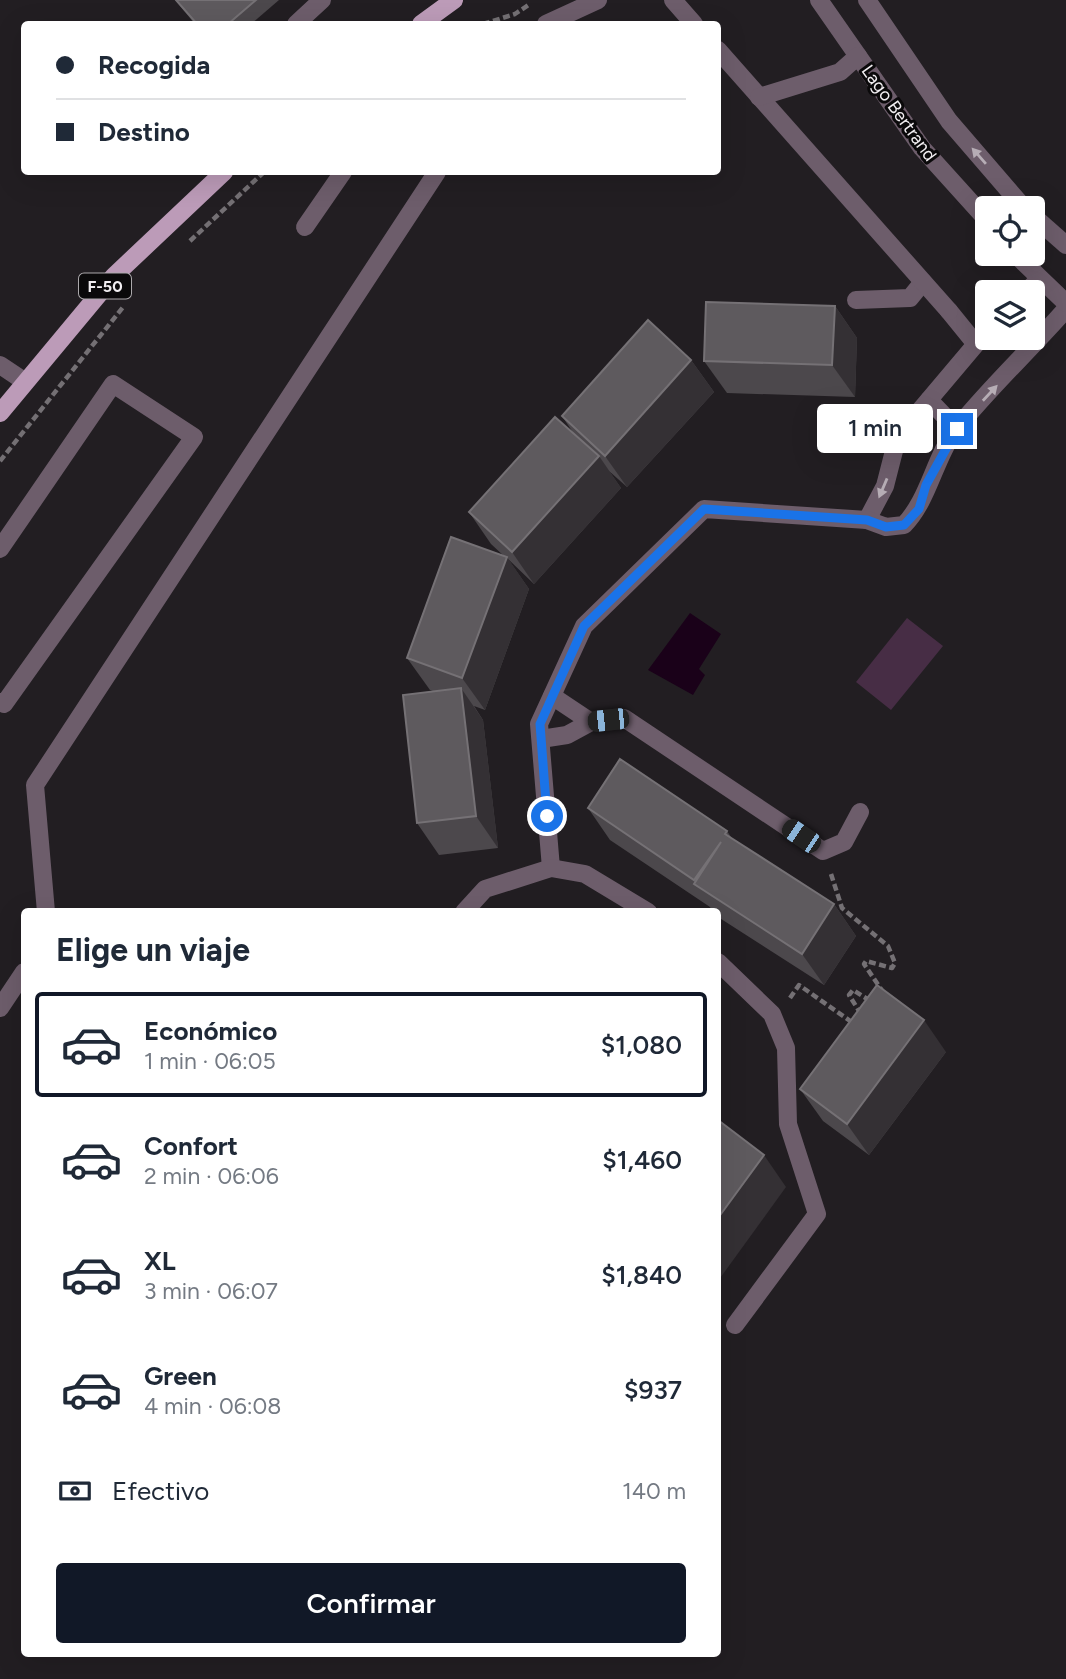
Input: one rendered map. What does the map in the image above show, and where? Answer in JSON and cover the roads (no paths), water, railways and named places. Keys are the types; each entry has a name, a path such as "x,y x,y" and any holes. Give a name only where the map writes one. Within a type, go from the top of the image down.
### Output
{"main road":[{"path":"425,21 454,0"},
{"name":"F-50","path":"0,413 114,276 221,175"}],"street":[{"path":"299,21 322,0"},
{"path":"552,21 598,0"},
{"path":"673,0 691,21"},
{"name":"Lago Bertrand","path":"819,0 922,148 975,207"},
{"name":"Lago Bertrand","path":"867,0 949,121 1014,196"},
{"path":"721,53 948,311 975,332"},
{"path":"759,97 840,72 858,56"},
{"path":"305,227 341,175"},
{"path":"46,908 35,785 261,438 412,215 435,175"},
{"path":"1045,226 1066,245"},
{"path":"1027,266 1066,303"},
{"path":"856,300 909,299 923,282"},
{"path":"551,868 540,724 584,626 704,509 867,520 886,527 904,525 919,509 926,485 957,429 1066,309"},
{"path":"867,520 885,486 895,447 975,344"},
{"path":"0,365 24,381"},
{"path":"0,549 113,384 194,437 4,704 0,702"},
{"path":"929,400 957,429"},
{"path":"552,696 591,722"},
{"path":"541,739 567,735 591,722 624,718 823,851 844,842 860,812"},
{"path":"468,908 485,889 551,868 584,874 641,908"},
{"path":"721,965 772,1014 786,1048 788,1124 817,1214 735,1325"},
{"path":"0,1008 21,976"}]}
